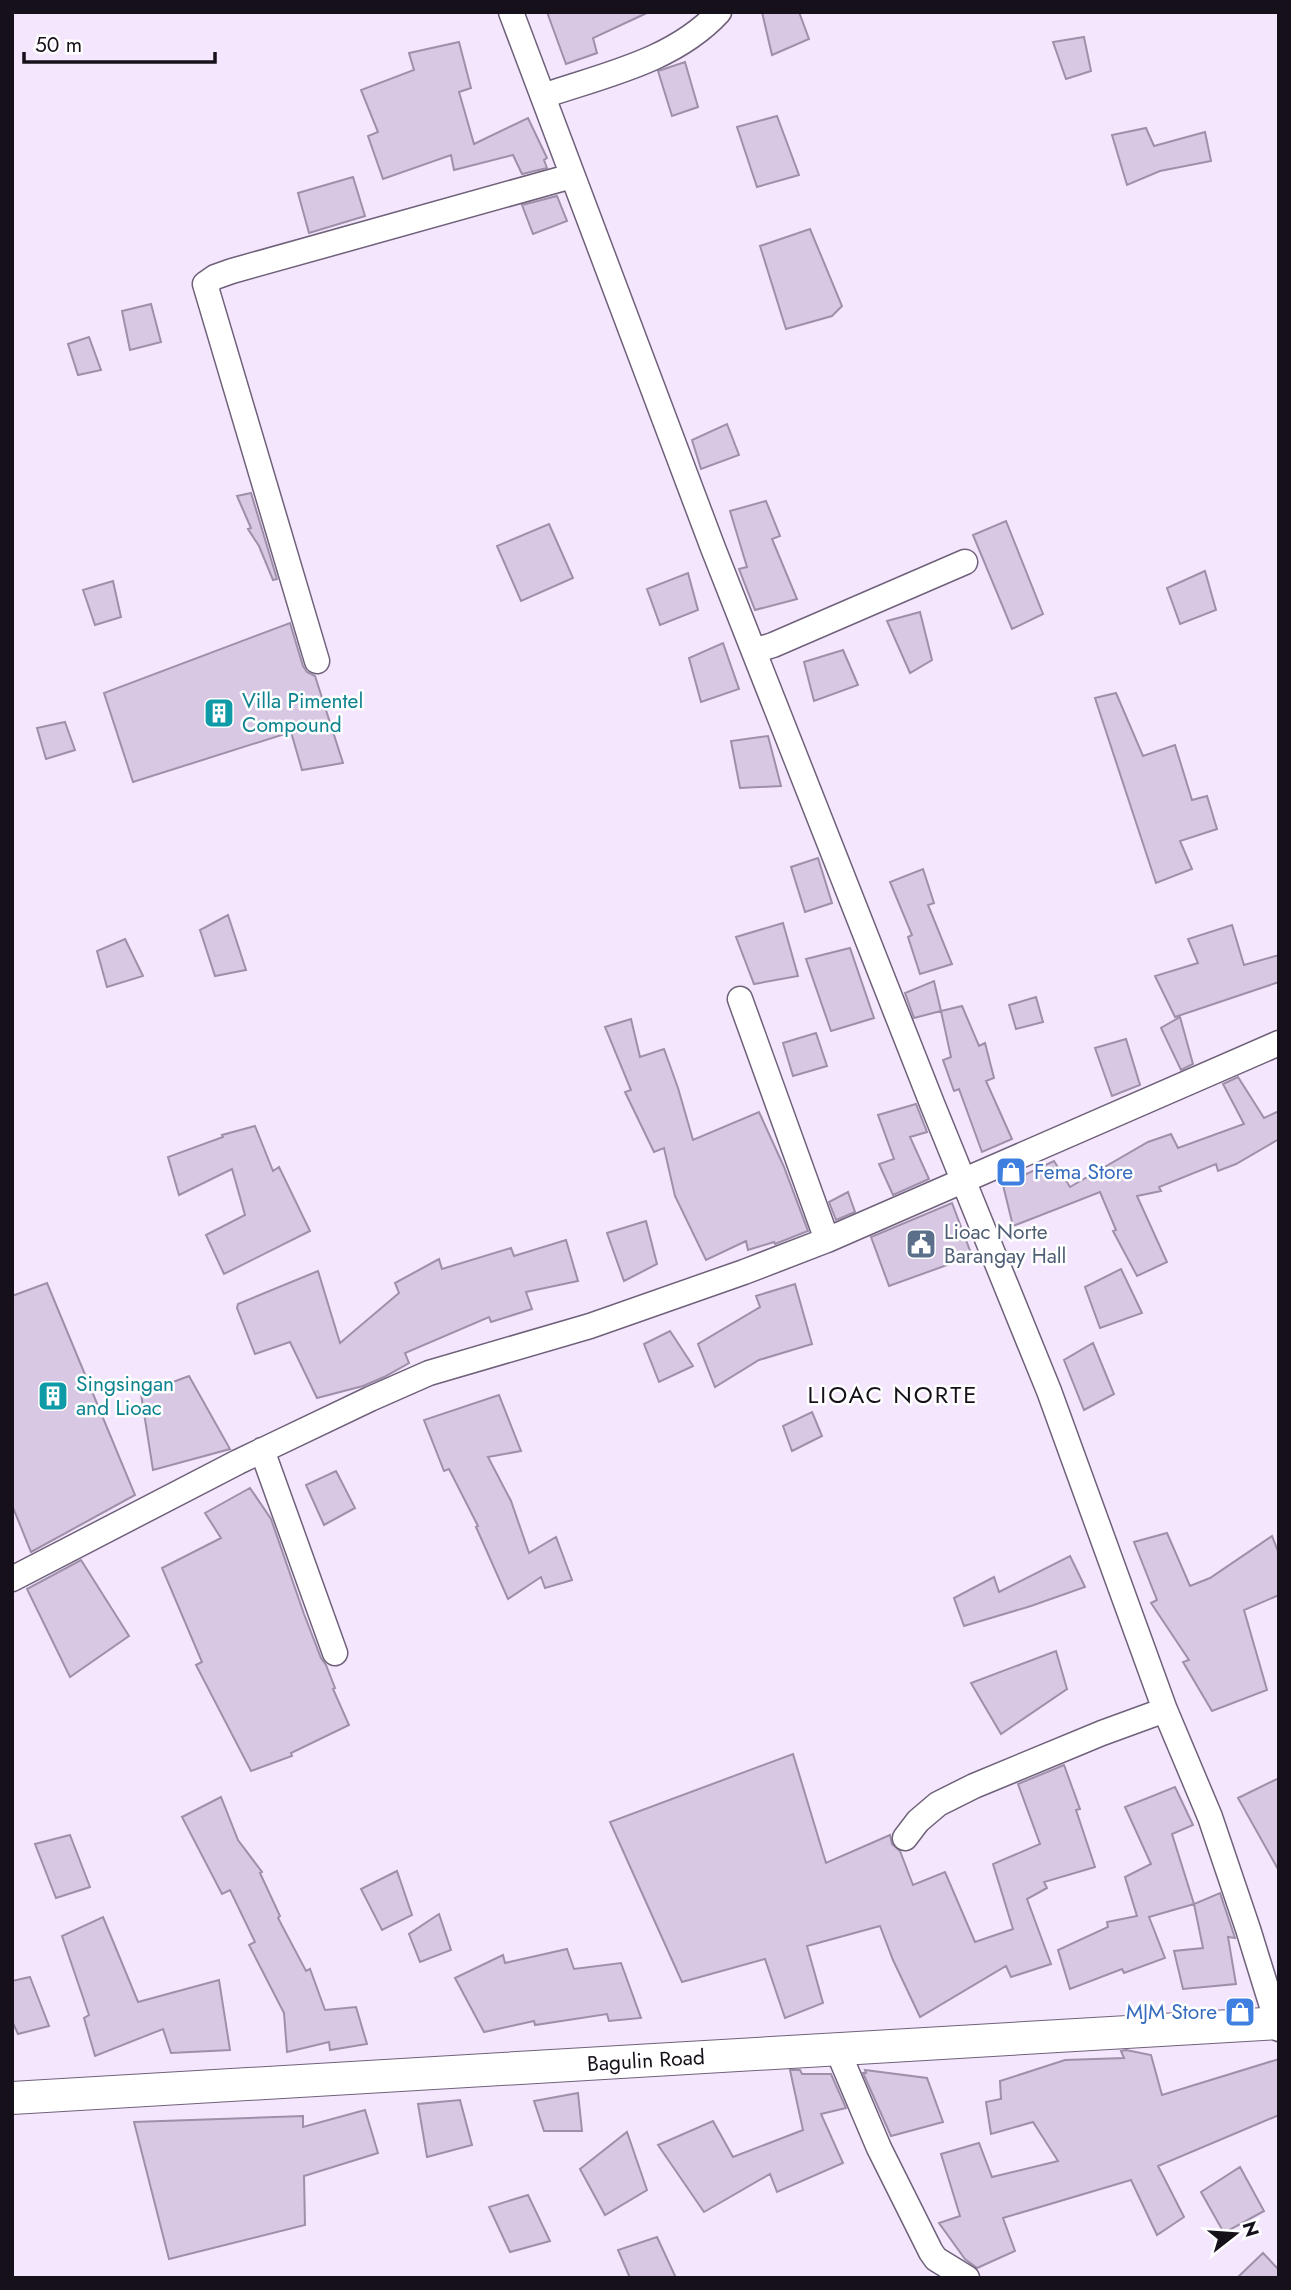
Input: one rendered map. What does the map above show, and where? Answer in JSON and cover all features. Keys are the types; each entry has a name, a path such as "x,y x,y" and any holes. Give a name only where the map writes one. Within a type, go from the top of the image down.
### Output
{"main road":[{"name":"Bagulin Road","path":"12,2098 1278,2025"}],"street":[{"path":"511,12 754,651 933,1106 1049,1391 1165,1710 1210,1817 1278,2025"},
{"path":"543,96 662,54 694,36 719,12"},
{"path":"317,661 205,284 232,271 572,176"},
{"path":"754,651 965,562"},
{"path":"740,999 827,1240"},
{"path":"12,1580 262,1450 429,1373 590,1326 744,1272 827,1240 964,1179 1277,1048"},
{"path":"262,1450 335,1653"},
{"path":"905,1838 918,1821 938,1804 974,1786 1165,1710"},
{"path":"837,2049 879,2148 931,2252 936,2259 967,2278"}],"building":[{"path":"547,12 649,12 593,38 597,53 566,64"},
{"path":"762,12 799,12 809,39 772,55"},
{"path":"1084,37 1091,71 1066,79 1053,42"},
{"path":"459,42 471,88 459,92 474,144 528,118 547,158 544,160 547,168 522,174 513,155 454,170 451,155 383,179 368,136 378,132 361,90 414,70 409,53"},
{"path":"685,62 698,107 672,116 658,71"},
{"path":"777,116 799,175 757,187 737,127"},
{"path":"1146,128 1154,146 1205,132 1211,161 1160,171 1127,185 1112,135"},
{"path":"353,177 365,216 309,233 298,193"},
{"path":"557,196 567,221 533,234 522,205"},
{"path":"810,229 842,306 832,316 786,329 760,246"},
{"path":"151,304 161,342 130,350 122,311"},
{"path":"89,337 101,370 78,375 68,344"},
{"path":"727,424 739,455 701,469 692,440"},
{"path":"251,493 277,579 273,580 259,546 248,529 251,528 237,496"},
{"path":"766,501 780,536 772,539 797,599 755,610 739,569 747,567 730,511"},
{"path":"1006,521 1043,614 1012,629 973,535"},
{"path":"549,524 573,578 521,601 497,546"},
{"path":"1205,571 1216,610 1180,624 1167,588"},
{"path":"688,573 698,610 660,625 647,589"},
{"path":"113,581 121,617 95,625 83,590"},
{"path":"920,612 932,660 910,673 887,621"},
{"name":"Villa Pimentel Compound","path":"290,623 303,666 315,676 343,763 302,770 291,732 133,782 104,693"},
{"path":"723,643 739,689 701,702 689,658"},
{"path":"843,650 858,685 814,701 804,662"},
{"path":"1116,693 1143,756 1175,745 1192,800 1207,796 1217,829 1180,841 1192,869 1156,883 1095,698"},
{"path":"65,722 75,750 46,759 37,728"},
{"path":"768,736 781,786 740,788 731,741"},
{"path":"818,858 832,903 805,912 791,867"},
{"path":"923,869 934,903 928,905 952,964 920,974 908,937 912,935 890,882"},
{"path":"228,915 246,970 215,976 200,930"},
{"path":"783,923 798,976 754,984 736,937"},
{"path":"1232,925 1244,965 1279,955 1279,982 1175,1017 1155,976 1198,963 1188,939"},
{"path":"125,939 143,976 107,987 97,951"},
{"path":"850,948 874,1018 831,1031 806,959"},
{"path":"934,981 941,1011 914,1018 905,993"},
{"path":"1036,997 1043,1022 1016,1029 1009,1005"},
{"path":"962,1006 979,1046 985,1043 994,1078 986,1081 1012,1139 982,1152 959,1089 954,1091 943,1060 951,1057 941,1011"},
{"path":"1180,1017 1193,1064 1181,1070 1161,1028"},
{"path":"631,1019 640,1057 664,1049 693,1140 759,1112 784,1167 808,1231 775,1244 774,1242 748,1250 746,1241 706,1260 675,1196 664,1148 654,1152 625,1092 631,1090 605,1027"},
{"path":"816,1033 827,1066 793,1076 783,1043"},
{"path":"1126,1039 1140,1085 1112,1096 1095,1048"},
{"path":"1238,1077 1264,1118 1279,1111 1279,1139 1236,1164 1218,1171 1216,1164 1159,1187 1161,1191 1137,1196 1167,1262 1137,1276 1113,1231 1116,1230 1100,1192 1013,1226 1003,1185 1054,1161 1070,1187 1148,1142 1171,1134 1178,1148 1244,1124 1223,1084"},
{"path":"916,1104 927,1132 910,1137 929,1179 893,1195 879,1164 894,1159 878,1115"},
{"path":"255,1126 273,1171 279,1167 310,1231 224,1274 206,1235 245,1215 232,1169 179,1195 168,1157 223,1137 222,1135"},
{"path":"848,1192 855,1212 836,1220 829,1202"},
{"name":"Lioac Norte Barangay Hall","path":"952,1203 972,1256 889,1286 871,1237"},
{"path":"646,1221 657,1264 624,1281 607,1233"},
{"path":"566,1240 578,1281 526,1292 532,1309 491,1322 489,1317 405,1353 409,1363 384,1377 363,1386 317,1398 290,1342 255,1354 237,1308 238,1304 318,1271 340,1343 399,1293 395,1283 439,1259 442,1269 511,1248 514,1256"},
{"path":"1121,1269 1142,1313 1100,1328 1085,1287"},
{"name":"Singsingan and Lioac","path":"47,1283 135,1495 31,1552 12,1505 12,1296"},
{"path":"795,1284 812,1344 759,1360 715,1387 698,1344 760,1307 756,1296"},
{"path":"670,1331 693,1366 659,1382 644,1344"},
{"path":"1093,1343 1114,1394 1084,1410 1064,1360"},
{"path":"189,1376 230,1449 153,1470 141,1394"},
{"path":"499,1395 521,1451 488,1457 511,1501 529,1553 556,1537 572,1580 545,1588 541,1577 508,1599 476,1527 478,1526 449,1469 444,1471 424,1420"},
{"path":"812,1412 822,1436 792,1451 783,1426"},
{"path":"336,1471 355,1508 324,1525 306,1485"},
{"path":"250,1488 271,1519 304,1614 349,1725 291,1753 292,1756 251,1771 196,1665 202,1662 162,1568 221,1538 205,1513"},
{"path":"1167,1533 1190,1586 1210,1578 1272,1536 1279,1554 1279,1595 1244,1610 1267,1690 1212,1711 1183,1662 1189,1660 1151,1603 1157,1600 1134,1542"},
{"path":"1070,1556 1085,1587 964,1626 954,1598 994,1577 999,1592"},
{"path":"81,1560 129,1636 70,1677 27,1589"},
{"path":"1056,1651 1067,1689 1001,1734 971,1683"},
{"path":"793,1754 826,1863 890,1835 892,1844 900,1851 913,1885 945,1872 975,1942 1013,1929 993,1864 1040,1844 1018,1784 1064,1765 1080,1809 1076,1810 1095,1867 1044,1882 1047,1888 1027,1899 1051,1964 1011,1977 1006,1966 920,2017 880,1926 807,1946 823,2003 785,2018 765,1959 682,1982 610,1822"},
{"path":"1279,1778 1279,1871 1238,1798"},
{"path":"1175,1787 1193,1825 1172,1834 1194,1904 1149,1917 1165,1958 1124,1973 1122,1969 1070,1989 1058,1950 1108,1927 1107,1922 1137,1916 1125,1877 1151,1864 1125,1807"},
{"path":"221,1797 238,1840 262,1872 260,1873 280,1916 278,1918 306,1971 310,1969 325,2010 356,2007 367,2044 330,2050 329,2042 287,2052 284,2013 249,1945 255,1942 230,1890 222,1894 182,1817"},
{"path":"70,1835 90,1887 56,1898 35,1844"},
{"path":"397,1871 412,1915 382,1930 361,1889"},
{"path":"1220,1893 1235,1938 1228,1937 1236,1984 1183,1989 1174,1951 1203,1948 1194,1904"},
{"path":"439,1914 451,1950 420,1962 409,1934"},
{"path":"103,1917 138,2002 219,1980 230,2050 171,2053 163,2029 95,2056 84,2018 89,2015 62,1936"},
{"path":"567,1949 574,1969 621,1963 641,2018 609,2021 607,2014 535,2025 534,2021 484,2032 455,1978 503,1955 505,1963"},
{"path":"30,1977 49,2026 18,2034 12,2021 12,1981"},
{"path":"1121,2051 1151,2055 1162,2095 1279,2059 1279,2115 1158,2166 1184,2217 1157,2235 1131,2180 1003,2218 1015,2251 977,2268 965,2259 939,2223 960,2216 941,2154 979,2143 992,2177 1058,2161 1033,2122 991,2134 986,2102 1001,2099 1000,2081 1065,2060 1124,2058"},
{"path":"790,2070 800,2070 802,2074 831,2074 846,2108 821,2114 843,2163 777,2192 770,2174 704,2212 658,2145 713,2121 733,2157 803,2130"},
{"path":"865,2070 927,2078 943,2122 891,2136 863,2073 866,2073"},
{"path":"578,2093 582,2131 544,2131 534,2101"},
{"path":"460,2100 472,2145 427,2157 418,2104"},
{"path":"365,2110 378,2153 304,2176 305,2225 169,2259 134,2122 303,2116 303,2127"},
{"path":"627,2132 647,2190 605,2215 580,2169"},
{"path":"1240,2167 1264,2211 1224,2233 1201,2192"},
{"path":"528,2195 550,2241 510,2252 489,2207"},
{"path":"657,2237 676,2278 630,2278 618,2250"},
{"path":"1263,2253 1279,2270 1279,2278 1237,2278"}],"place":[{"name":"Villa Pimentel Compound","path":"219,713"},
{"name":"Fema Store","path":"1011,1172"},
{"name":"Lioac Norte Barangay Hall","path":"921,1244"},
{"name":"Singsingan and Lioac","path":"53,1396"},
{"name":"MJM Store","path":"1240,2012"}],"district":[{"name":"LIOAC NORTE","path":"893,1395"}]}
